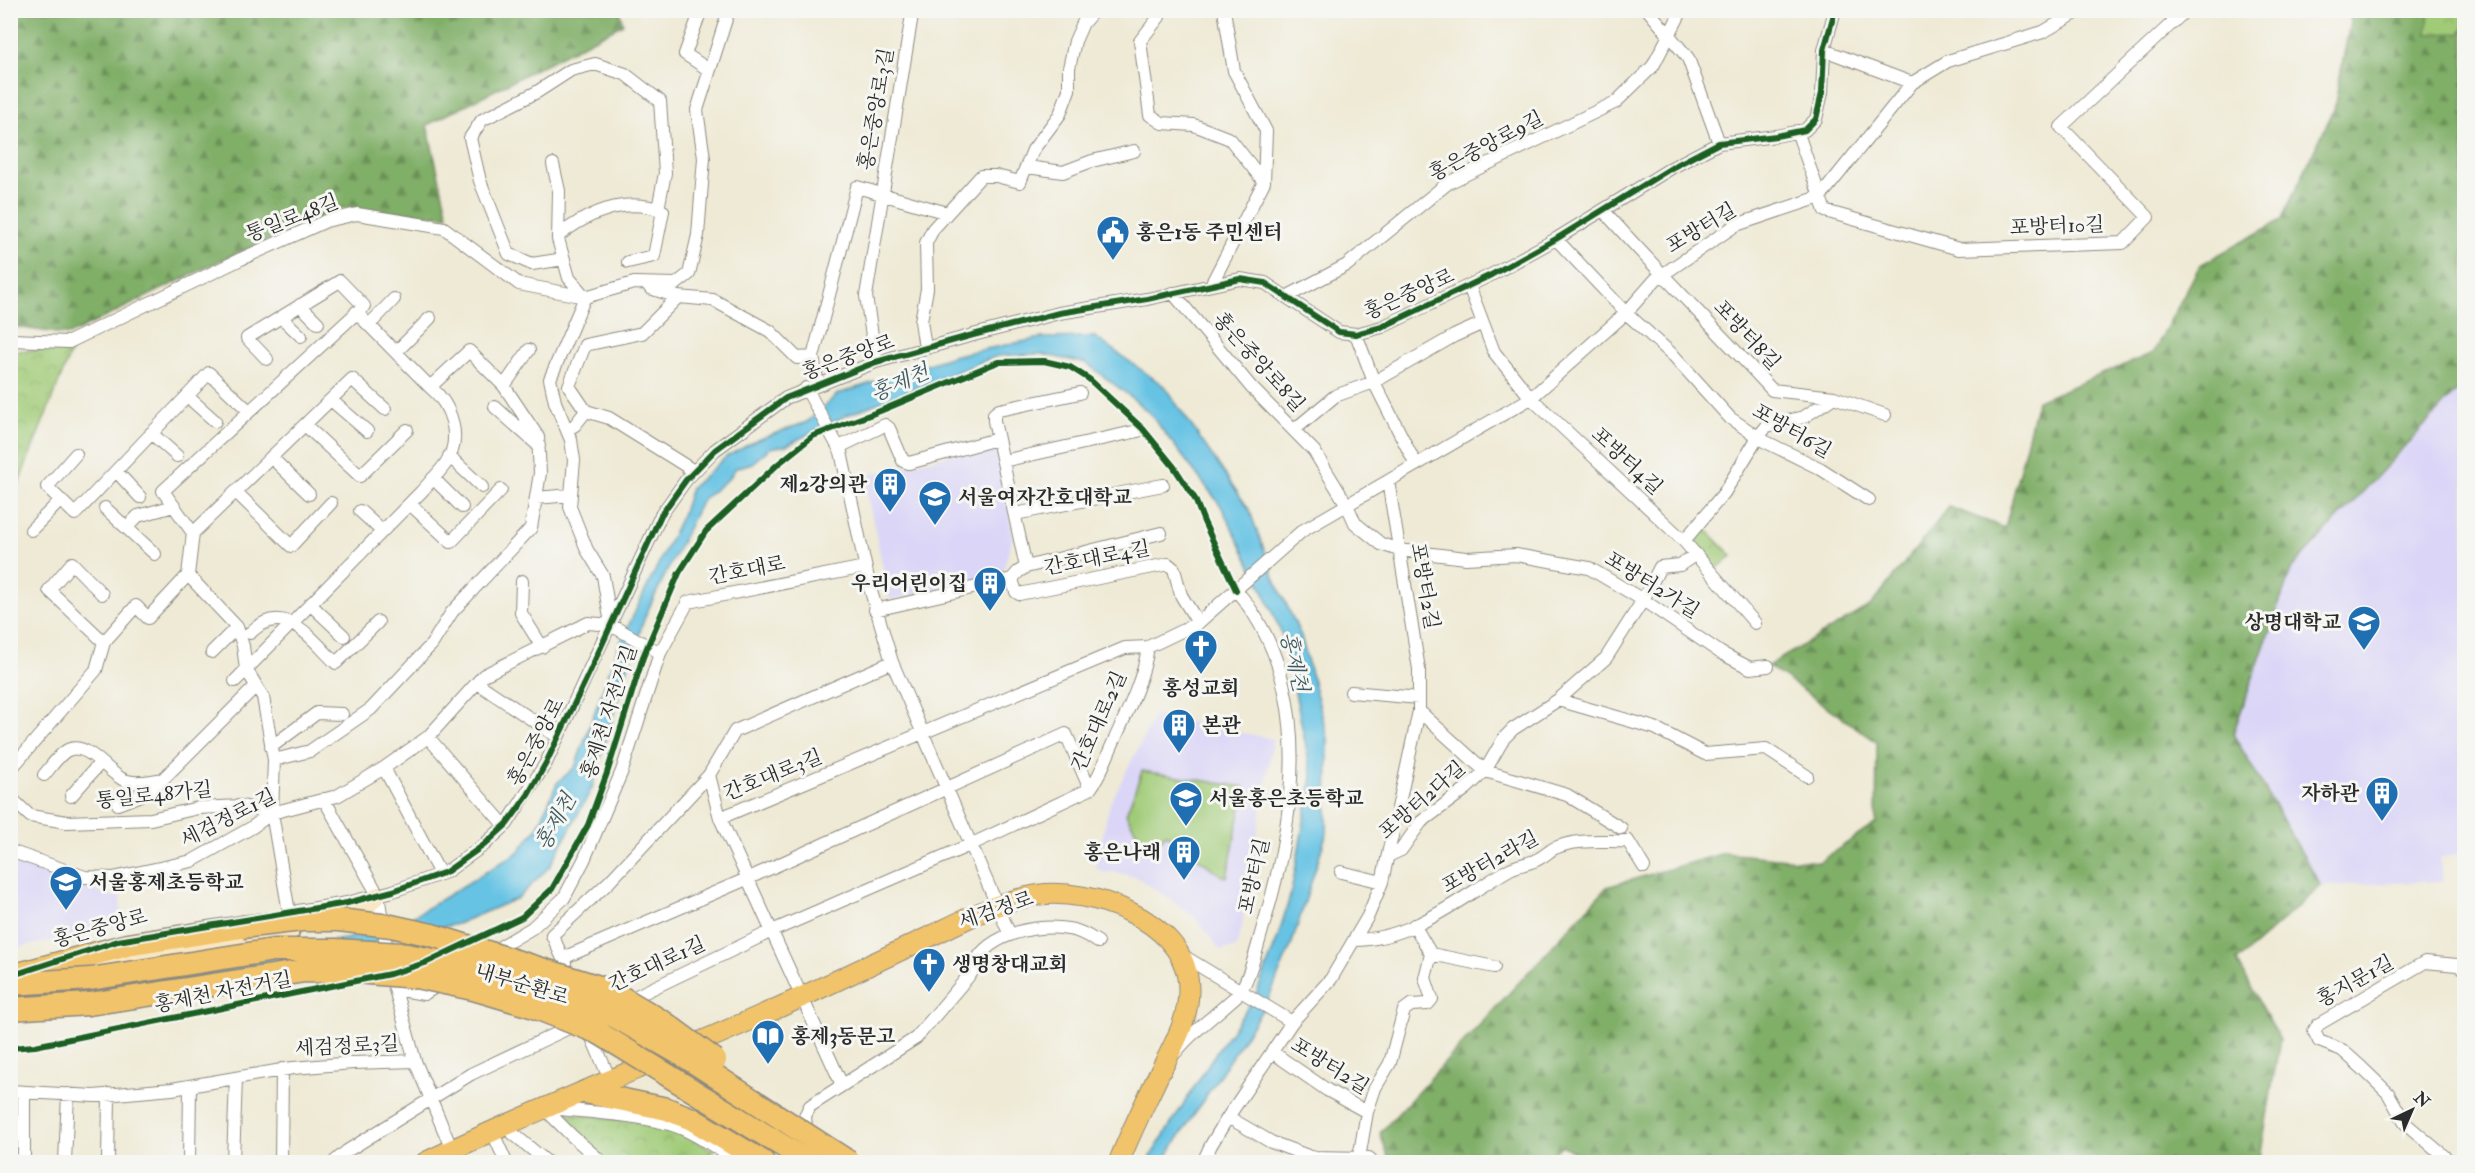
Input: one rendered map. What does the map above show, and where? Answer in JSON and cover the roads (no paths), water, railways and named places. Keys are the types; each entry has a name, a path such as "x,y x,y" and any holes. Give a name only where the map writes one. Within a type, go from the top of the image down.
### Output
{"highway":[{"path":"11,976 127,945 242,927 302,920 338,920 391,926 432,935 609,990 689,1040 728,1071 773,1115"},
{"name":"내부순환로","path":"10,984 90,979 274,950 336,950 402,954 480,969 540,986 614,1016 689,1059 849,1162"},
{"name":"내부순환로","path":"10,1009 89,1004 305,971 416,977 473,989 531,1006 599,1033 810,1162"},
{"path":"585,1092 667,1109 692,1119 763,1162"}],"main road":[{"name":"세검정로","path":"426,1162 455,1156 498,1128 611,1082 802,997 998,905 1046,894 1074,896 1105,903 1123,909 1154,926 1179,954 1188,980 1184,1021 1119,1162"}],"street":[{"path":"701,10 685,54 709,70"},
{"path":"585,297 634,283 676,284 689,274 698,235 704,158 697,110 729,10"},
{"path":"925,348 921,321 927,289 926,243 933,229 981,176 996,176 1020,182 1033,150 1060,114 1069,90 1069,68 1075,41 1083,22 1094,10"},
{"path":"1157,10 1159,17 1140,41 1150,115 1162,123 1194,125 1230,139 1264,182"},
{"path":"1211,285 1264,182 1266,131 1234,71 1224,10"},
{"path":"1648,10 1688,58 1719,143"},
{"name":"홍은중앙로9길","path":"1286,297 1347,265 1448,183 1616,102 1653,66 1682,10"},
{"path":"1820,197 1797,131 1805,130 1816,119 1822,93 1824,50 1834,10"},
{"path":"1820,197 1912,82 1948,61 2043,32 2080,10"},
{"name":"포방터10길","path":"1820,197 1825,211 1959,249 2122,243 2148,218 2061,127 2186,10"},
{"name":"홍은중앙로3길","path":"811,389 813,357 856,187 881,195 911,12"},
{"path":"1824,50 1912,82"},
{"path":"564,260 532,264 509,254 480,181 470,138 482,120 537,92 571,70 595,64 625,74 660,101 665,173 658,209"},
{"name":"홍은중앙로","path":"11,976 118,941 347,903 378,895 440,874 484,845 505,826 528,795 558,737 661,515 694,471 715,450 786,398 876,362 925,348 1059,313 1240,279 1265,283 1339,332 1356,334 1382,327 1468,286 1556,239 1673,168 1719,143 1797,131"},
{"path":"1027,167 1063,172 1092,161 1134,151"},
{"path":"553,164 559,190 558,236 569,278 585,297"},
{"path":"881,195 947,213"},
{"name":"홍은중앙로","path":"876,362 866,296 881,195"},
{"name":"포방터길","path":"1160,1073 1188,1039 1243,991 1279,866 1289,800 1292,742 1286,698 1275,660 1263,629 1241,587 1302,531 1531,398 1626,313 1662,276 1736,225 1820,197"},
{"path":"558,236 578,220 609,207 649,206 663,211 654,256 628,261"},
{"path":"1603,210 1662,276"},
{"name":"통일로48길","path":"10,340 69,342 241,259 326,221 357,214 444,228 519,284 585,297"},
{"path":"1556,239 1626,313"},
{"name":"포방터8길","path":"1662,276 1707,320 1772,390 1834,398 1885,415"},
{"path":"193,533 163,491 364,306 340,281 247,338 267,359"},
{"path":"634,283 678,297 713,300 770,331 797,358 813,357"},
{"name":"홍은중앙로","path":"1468,286 1494,352 1531,398"},
{"name":"홍은중앙로8길","path":"1173,293 1251,387 1314,452 1347,505"},
{"path":"585,297 550,379 555,402 567,430 574,460 570,507 587,550 603,576 611,625 660,653"},
{"path":"678,297 642,333 585,345 568,386 586,411 609,418 694,471"},
{"path":"369,325 393,299"},
{"path":"300,305 318,323"},
{"path":"235,681 410,504 447,462 449,456 454,440 450,411 442,397 356,312"},
{"name":"포방터6길","path":"1626,313 1674,356 1730,418 1758,437 1821,469 1869,500"},
{"path":"281,317 301,336"},
{"path":"396,352 430,318"},
{"path":"1374,382 1454,336 1483,323"},
{"name":"홍은중앙로","path":"1356,334 1374,382 1416,465"},
{"path":"504,386 529,350"},
{"path":"272,753 310,752 371,709 432,644 452,612 531,528 540,473 538,437 504,386 469,351 430,387"},
{"path":"76,454 47,487 75,514 209,373 249,411"},
{"path":"10,770 96,670 104,642 136,606 148,618 188,575 193,533 352,379 385,409"},
{"name":"홍은중앙로8길","path":"1294,430 1335,396 1374,382"},
{"path":"811,389 838,445 847,471 875,610 892,662 1010,935"},
{"name":"간호대로4길","path":"1026,567 993,417 999,410 1080,393"},
{"path":"187,396 215,421"},
{"name":"포방터4길","path":"1531,398 1684,541 1755,623"},
{"path":"1684,541 1724,493 1767,426 1804,417 1834,398"},
{"path":"331,400 368,431"},
{"path":"495,407 539,446"},
{"path":"567,430 575,425 586,411"},
{"path":"305,425 360,476 407,430"},
{"path":"838,445 885,425 889,428 903,461 912,463 998,439"},
{"path":"1003,461 1138,431"},
{"path":"152,433 177,456"},
{"path":"449,456 482,487"},
{"path":"271,457 309,494"},
{"path":"116,471 140,497"},
{"path":"433,478 462,507"},
{"name":"포방터2길","path":"1203,1162 1210,1145 1228,1116 1292,1022 1331,979 1368,916 1382,882 1419,711 1419,669 1388,481"},
{"path":"1015,514 1162,485"},
{"path":"410,504 451,542 501,490"},
{"path":"236,492 291,546 331,503"},
{"path":"536,498 571,495"},
{"path":"32,530 61,500"},
{"path":"1347,505 1355,523 1381,544 1399,550"},
{"path":"127,527 138,516 174,506"},
{"path":"105,508 155,554"},
{"path":"360,511 382,531"},
{"name":"간호대로4길","path":"875,610 1012,579 1026,567 1161,533"},
{"name":"포방터2가길","path":"1399,550 1466,558 1516,555 1575,565 1605,576 1721,653 1750,668 1768,666"},
{"path":"1643,600 1660,567 1680,565 1696,554"},
{"path":"102,594 72,563 49,590 104,642"},
{"name":"간호대로4길","path":"1012,579 1016,592 1019,594 1168,564 1174,568 1181,595 1198,623"},
{"name":"간호대로","path":"396,989 424,994 532,928 564,898 584,860 622,771 660,653 687,602 865,567"},
{"path":"188,575 237,627 243,646 246,669 263,697 272,753 272,813 293,932"},
{"path":"522,581 521,613 542,647"},
{"path":"924,734 1125,648 1148,647 1198,623 1241,587"},
{"name":"포방터2다길","path":"1388,856 1401,850 1421,822 1467,788 1485,771 1504,738 1513,729 1558,700 1606,658 1643,600"},
{"path":"310,604 344,636"},
{"path":"250,633 261,622 276,620 293,622 336,663 378,622"},
{"name":"세검정로1길","path":"10,851 85,877 113,878 192,861 251,828 272,813 337,796 384,768 428,737 484,675 588,623 611,625"},
{"path":"212,652 237,627"},
{"name":"간호대로2길","path":"972,844 1090,789 1134,695 1146,664 1148,647"},
{"path":"709,775 735,731 892,662"},
{"path":"477,683 558,737"},
{"path":"118,804 151,791 256,686"},
{"path":"1351,692 1419,698"},
{"path":"1558,700 1655,728 1705,754 1766,749 1807,776"},
{"path":"1419,711 1485,771 1567,795 1621,828"},
{"path":"272,753 317,713 342,714"},
{"name":"간호대로3길","path":"709,775 720,818 924,734"},
{"path":"611,1082 585,1020 563,958 749,878 1066,734 1090,789"},
{"path":"428,737 505,826"},
{"path":"44,775 66,751 75,748 92,753 123,780 146,782 163,778"},
{"path":"71,795 101,762"},
{"path":"384,768 440,874"},
{"name":"간호대로3길","path":"563,958 552,935 609,882 709,775"},
{"name":"통일로48가길","path":"10,797 30,816 67,822 151,819 198,808 242,806 272,813"},
{"path":"324,799 378,895"},
{"path":"720,818 842,1085"},
{"name":"포방터2라길","path":"1354,940 1379,939 1394,935 1462,899 1513,867 1538,860 1555,848 1575,843 1628,841 1644,867"},
{"name":"간호대로1길","path":"430,1098 471,1074 772,931 972,844"},
{"path":"1341,872 1382,882"},
{"name":"홍은중앙로","path":"10,992 132,958 293,932 359,912 378,895"},
{"name":"세검정로3길","path":"378,895 390,969 415,1061 455,1156"},
{"path":"1359,1158 1366,1112 1373,1092 1390,1063 1404,1010 1409,1006 1428,1004 1431,1001 1431,993 1425,978 1431,954 1414,925"},
{"name":"세검정로","path":"810,1162 806,1116 814,1103 916,1038 972,972 977,960 996,942 1032,928 1060,928 1077,931 1098,942"},
{"path":"1179,954 1292,1022"},
{"path":"1431,954 1494,967"},
{"name":"홍지문1길","path":"2451,1162 2405,1124 2388,1093 2368,1073 2342,1050 2319,1041 2314,1031 2319,1024 2425,963 2457,965 2464,968"},
{"name":"포방터2길","path":"1272,1052 1328,1090 1366,1112"},
{"name":"세검정로3길","path":"10,1091 109,1094 189,1086 282,1069 415,1061"},
{"name":"세검정로3길","path":"282,1069 282,1162"},
{"path":"233,1162 236,1078"},
{"path":"189,1086 189,1162"},
{"path":"24,1092 24,1162"},
{"path":"65,1162 68,1094"},
{"path":"108,1162 109,1094"},
{"path":"334,1162 347,1151 430,1098"},
{"path":"544,1108 602,1162"},
{"path":"544,1108 622,1116 670,1124 739,1162"},
{"path":"1228,1116 1271,1142 1311,1157 1359,1158 1371,1159 1373,1162"},
{"path":"498,1128 506,1162"},
{"path":"498,1128 547,1162"}],"water":[{"name":"홍제천","path":"1095,337 1164,386 1249,509 1274,577 1301,636 1328,738 1327,832 1291,946 1266,1004 1163,1162 1150,1162 1151,1156 1213,1057 1255,997 1277,940 1291,893 1312,777 1285,642 1262,588 1221,506 1151,415 1132,398 1086,363 1040,354 997,356 847,415 787,445 770,448 752,463 736,468 729,478 702,500 646,614 623,681 592,788 550,866 518,898 457,924 391,938 336,957 11,1015 11,993 258,957 393,929 517,853 538,827 557,783 575,767 618,647 682,515 691,488 727,456 757,440 807,422 838,394 956,355 1041,338"}],"place":[{"name":"홍은1동 주민센터","path":"1113,261"},
{"name":"제2강의관","path":"890,513"},
{"name":"서울여자간호대학교","path":"935,526"},
{"name":"우리어린이집","path":"990,612"},
{"name":"상명대학교","path":"2364,651"},
{"name":"홍성교회","path":"1201,675"},
{"name":"본관","path":"1179,754"},
{"name":"자하관","path":"2382,822"},
{"name":"서울홍은초등학교","path":"1186,827"},
{"name":"홍은나래","path":"1184,881"},
{"name":"서울홍제초등학교","path":"66,911"},
{"name":"생명창대교회","path":"929,993"},
{"name":"홍제3동문고","path":"768,1065"}]}
